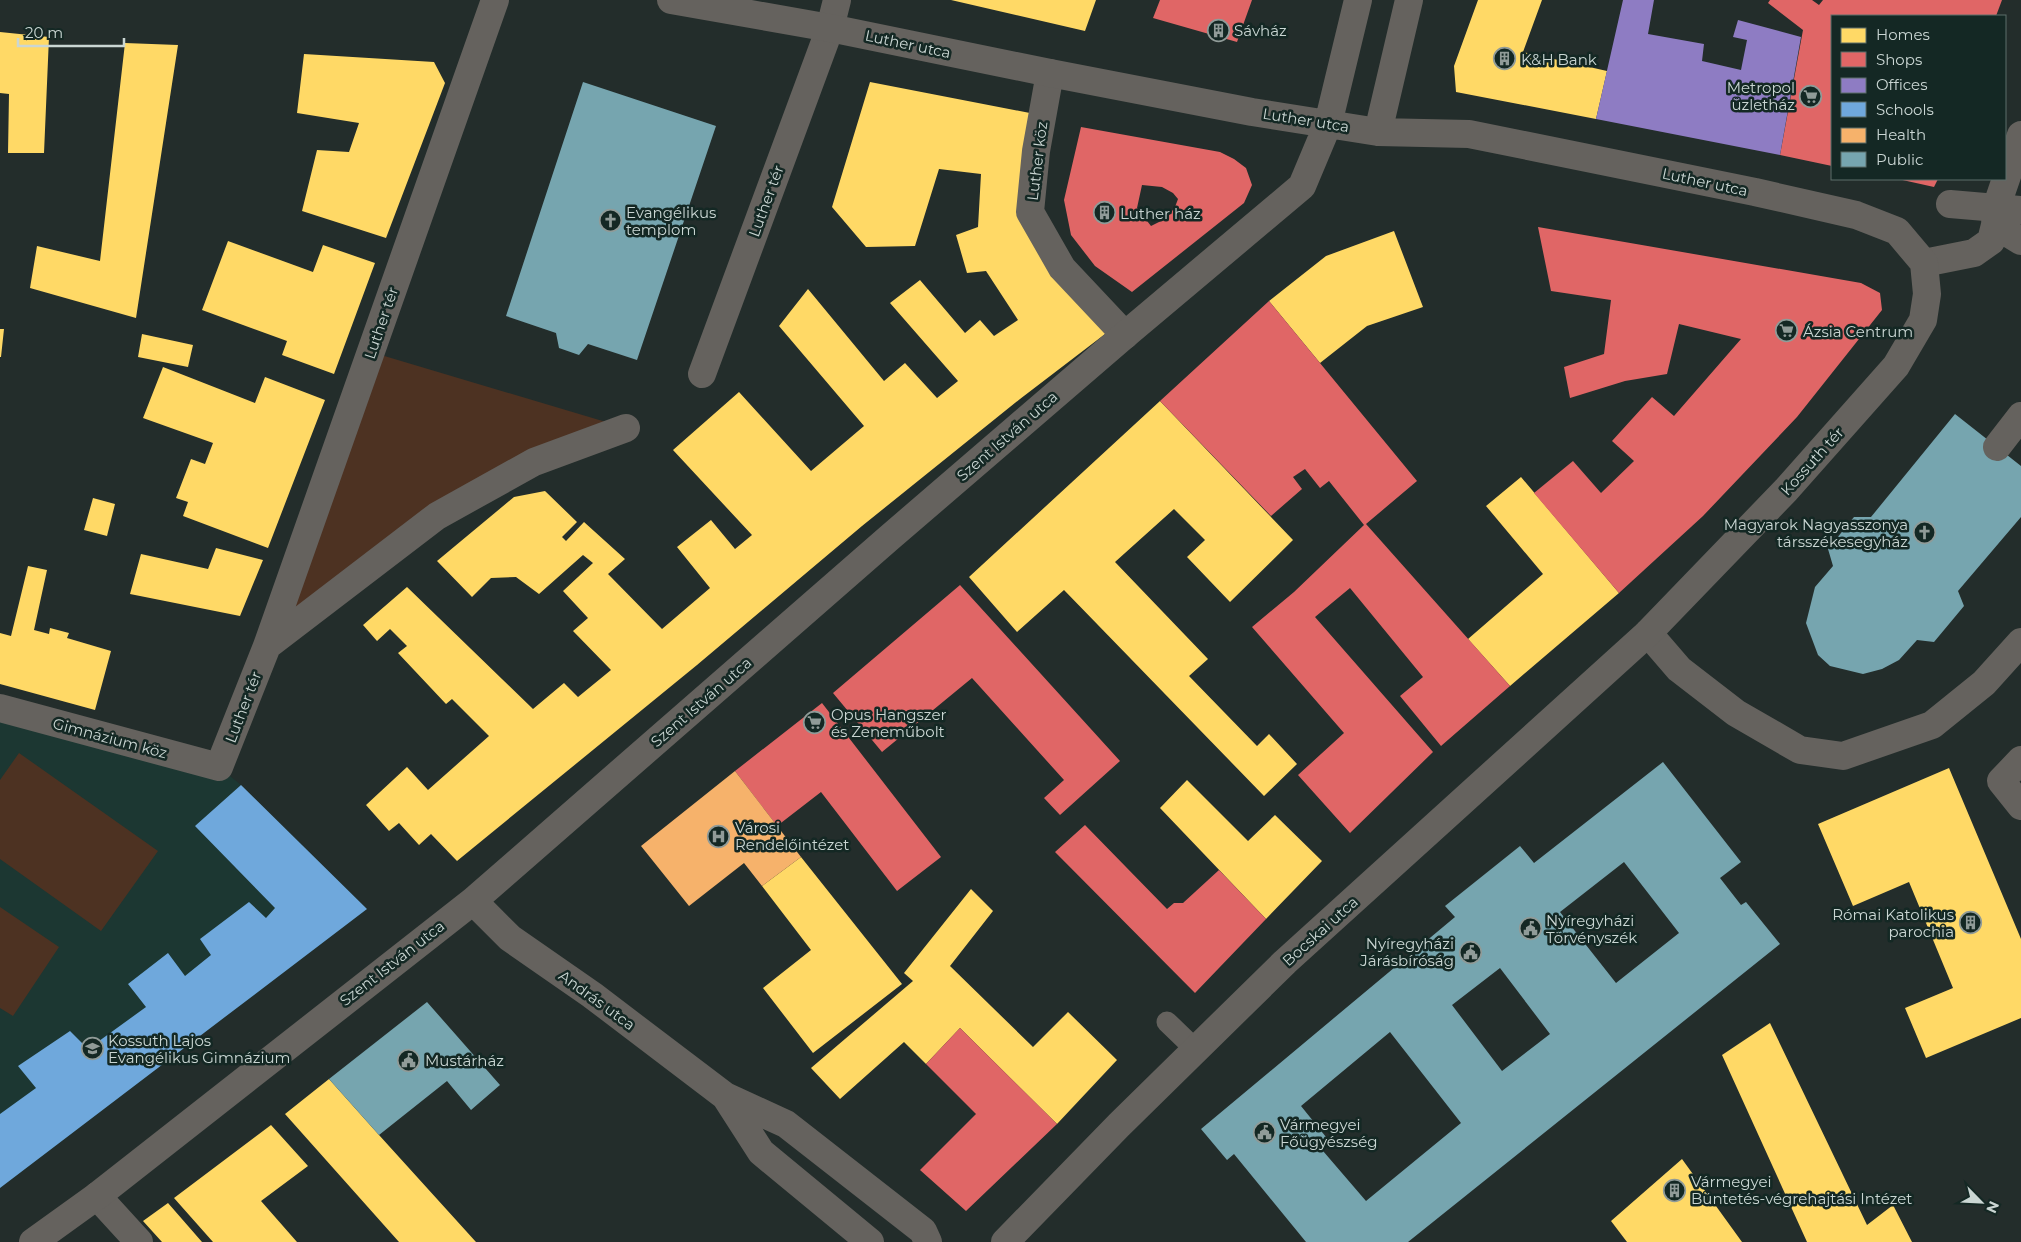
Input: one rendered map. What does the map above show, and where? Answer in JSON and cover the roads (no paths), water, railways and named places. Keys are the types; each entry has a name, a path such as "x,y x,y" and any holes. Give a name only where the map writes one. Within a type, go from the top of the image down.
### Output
{"street":[{"name":"Luther tér","path":"220,767 267,646 495,0"},
{"name":"Luther utca","path":"671,0 830,28 1050,74 1328,124 1378,132 1470,134 1856,215 1897,232 1924,263"},
{"name":"Luther tér","path":"702,374 830,28 837,0"},
{"name":"Szent István utca","path":"33,1242 97,1196 473,901 889,538 1302,186 1328,124 1358,0"},
{"path":"1378,132 1409,0"},
{"name":"Luther köz","path":"1050,74 1036,151 1030,212 1062,268 1125,335"},
{"path":"1924,263 1974,253 1991,241 2004,214 2021,134"},
{"path":"1950,204 2004,214 2021,240"},
{"name":"Kossuth tér","path":"1648,633 1786,490 1896,366 1923,320 1927,294 1924,263"},
{"path":"1997,447 2021,416"},
{"path":"267,646 437,516 534,462 626,428"},
{"path":"1648,633 1679,669 1736,713 1800,750 1843,756 1932,725 1984,683 2021,642"},
{"name":"Bocskai utca","path":"1005,1242 1195,1050 1286,962 1648,633"},
{"name":"Gimnázium köz","path":"0,708 220,767"},
{"path":"2021,760 2001,781 2021,806"},
{"name":"András utca","path":"473,901 510,938 592,995 725,1096 786,1124 923,1232 928,1242"},
{"name":"András utca","path":"725,1096 761,1152 870,1242"},
{"path":"97,1196 139,1242"}],"lane":[{"path":"1167,1022 1195,1050"}],"place":[{"name":"Sávház","path":"1218,30"},
{"name":"K&H Bank","path":"1505,59"},
{"name":"Metropol üzletház","path":"1811,96"},
{"name":"Luther ház","path":"1104,213"},
{"name":"Evangélikus templom","path":"610,221"},
{"name":"Ázsia Centrum","path":"1787,331"},
{"name":"Magyarok Nagyasszonya társszékesegyház","path":"1924,533"},
{"name":"Opus Hangszer és Zeneműbolt","path":"815,723"},
{"name":"Városi Rendelőintézet","path":"719,836"},
{"name":"Római Katolikus parochia","path":"1970,923"},
{"name":"Nyíregyházi Törvényszék","path":"1530,929"},
{"name":"Nyíregyházi Járásbíróság","path":"1470,952"},
{"name":"Kossuth Lajos Evangélikus Gimnázium","path":"92,1049"},
{"name":"Mustárház","path":"409,1060"},
{"name":"Vármegyei Főügyészség","path":"1264,1133"},
{"name":"Vármegyei Büntetés-végrehajtási Intézet","path":"1675,1190"}]}
